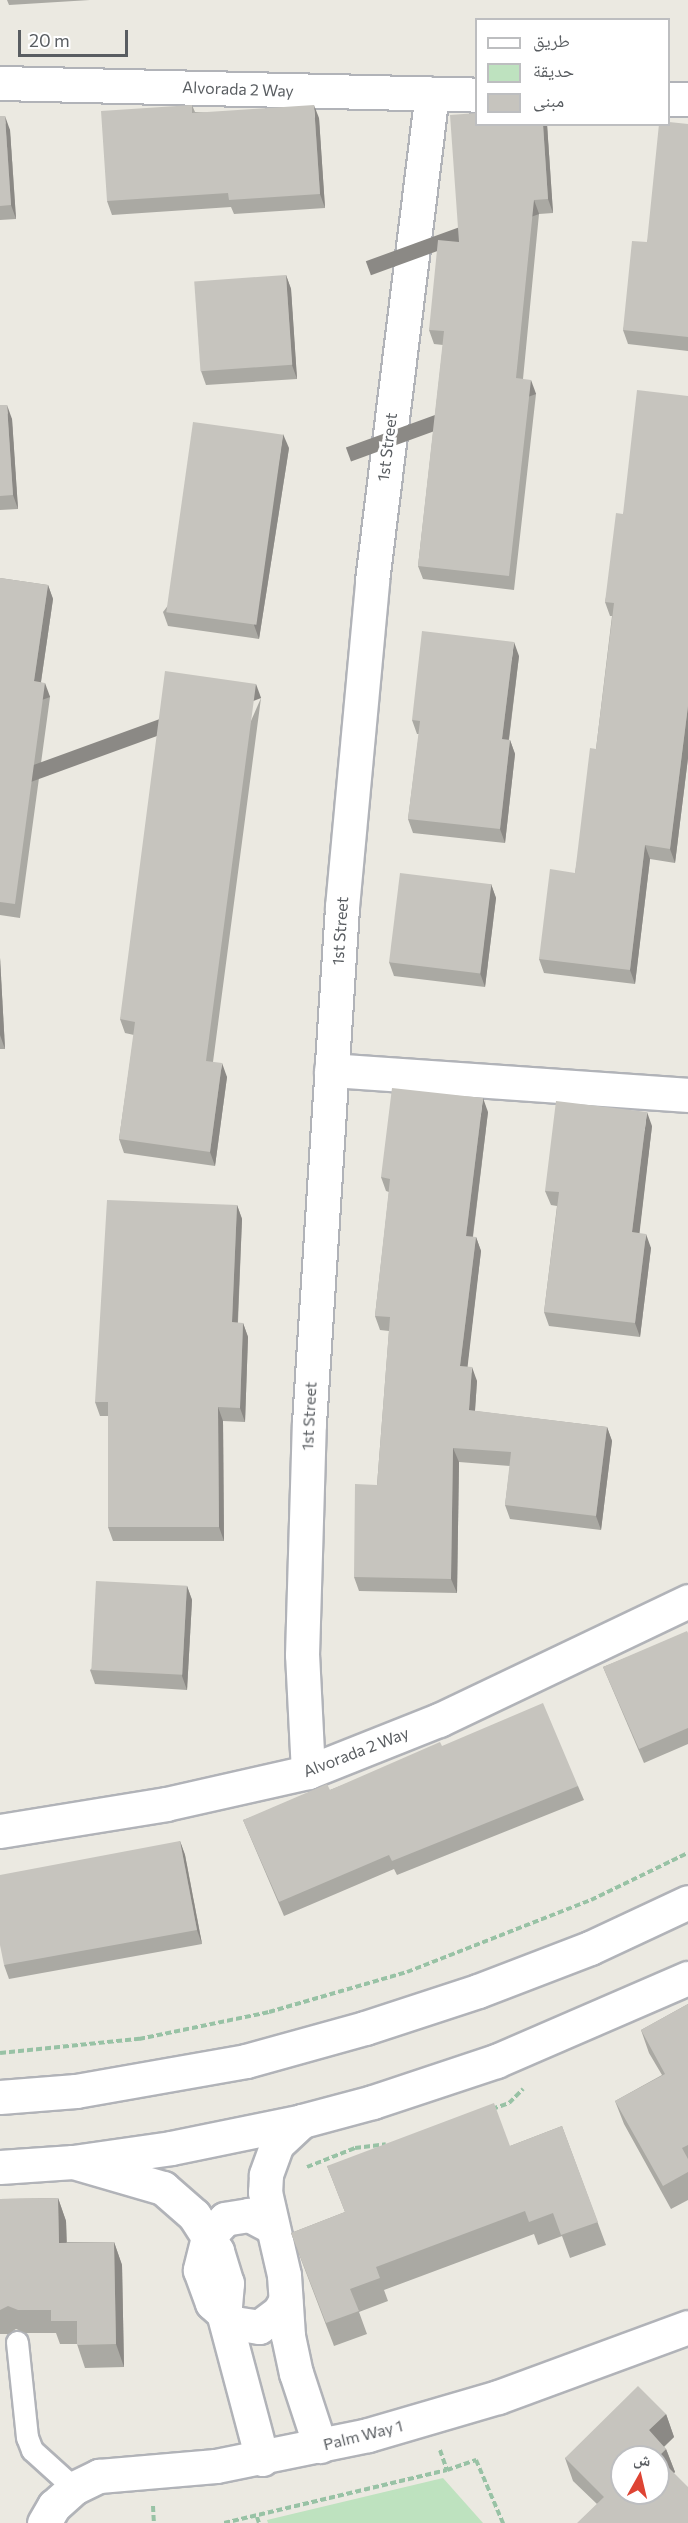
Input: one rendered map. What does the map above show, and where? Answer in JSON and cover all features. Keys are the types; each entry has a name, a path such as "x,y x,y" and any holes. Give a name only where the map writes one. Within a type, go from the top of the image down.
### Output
{"street":[{"name":"Alvorada 2 Way","path":"0,82 475,95"},
{"name":"1st Street","path":"308,1772 303,1713 303,1594 318,1250 331,1070 370,592 432,94"},
{"path":"670,99 688,99"},
{"path":"331,1070 688,1095"},
{"name":"Alvorada 2 Way","path":"0,1831 166,1804 308,1772 439,1720 688,1601"},
{"path":"0,2097 75,2091 246,2061 365,2028 478,1991 568,1956 688,1902"},
{"path":"0,2167 73,2162 171,2148 302,2121 496,2061 688,1978"},
{"path":"302,2121 277,2144 270,2159 265,2192 270,2226 281,2259 296,2373 320,2446"},
{"path":"73,2162 163,2188 180,2200 208,2236 224,2266 227,2283 224,2316 261,2459"},
{"path":"208,2236 225,2219 236,2215 260,2218 270,2226"},
{"path":"224,2316 246,2327 259,2327 279,2312 285,2301"},
{"name":"Palm Way 1","path":"44,2523 54,2506 74,2488 99,2476 125,2471 170,2470 261,2459 320,2446 429,2418 566,2374 688,2326"}],"lane":[{"path":"17,2342 27,2437 32,2450 74,2488"}],"path":[{"path":"0,2054 140,2038 269,2012 406,1972 580,1904 688,1853"},
{"path":"429,2418 447,2470"},
{"path":"224,2523 447,2470 476,2460 503,2523"},
{"path":"257,2517 259,2523"}],"green space":[{"path":"443,2478 483,2523 268,2523 267,2520"}],"building":[{"path":"192,105 192,113 314,105 320,194 229,200 228,193 107,201 101,111"},
{"path":"475,113 475,126 543,126 548,199 534,200 516,378 531,380 509,576 418,566 444,331 429,330 438,240 459,242 450,115"},
{"path":"0,116 5,116 11,205 0,206"},
{"path":"670,122 688,124 688,337 623,330 632,241 647,242 659,126 670,126"},
{"path":"286,275 292,365 201,371 194,281"},
{"path":"637,390 688,396 688,706 670,849 645,845 630,970 539,959 550,869 575,873 590,748 596,749 614,603 605,602 616,513 623,514"},
{"path":"0,405 7,405 13,495 0,496"},
{"path":"193,422 283,435 256,625 166,612"},
{"path":"0,578 48,585 34,681 45,683 15,904 0,902"},
{"path":"422,631 514,642 502,739 510,740 500,829 408,819 420,721 412,720"},
{"path":"165,671 256,684 206,1061 222,1063 210,1152 119,1139 135,1022 120,1019"},
{"path":"400,873 491,884 480,974 389,962"},
{"path":"392,1088 483,1098 466,1236 476,1237 460,1366 472,1367 469,1410 607,1427 596,1516 505,1505 511,1452 453,1448 451,1579 354,1577 355,1484 377,1485 390,1317 375,1316 390,1179 381,1177"},
{"path":"556,1101 647,1112 632,1232 646,1234 635,1323 544,1312 559,1192 545,1191"},
{"path":"107,1200 237,1205 232,1322 243,1323 240,1408 218,1407 219,1527 108,1527 108,1402 95,1402"},
{"path":"96,1581 187,1586 182,1675 91,1670"},
{"path":"687,1631 688,1728 639,1749 603,1667"},
{"path":"543,1703 578,1786 392,1861 389,1855 279,1902 243,1820 327,1784 330,1790 440,1742 442,1746"},
{"path":"180,1841 197,1930 4,1965 0,1945 0,1875"},
{"path":"688,2004 688,2145 682,2148 688,2159 688,2172 663,2186 615,2101 665,2074 641,2030"},
{"path":"494,2103 510,2146 562,2126 598,2222 561,2235 553,2213 529,2222 525,2211 376,2267 380,2278 350,2289 359,2311 326,2323 291,2233 345,2212 327,2166"},
{"path":"58,2198 59,2243 114,2242 116,2344 77,2345 77,2321 51,2321 51,2310 18,2310 8,2306 0,2310 0,2199"},
{"path":"638,2386 666,2414 649,2430 662,2445 610,2445 610,2505 670,2505 670,2469 688,2487 688,2523 577,2523 604,2497 565,2458"}]}
